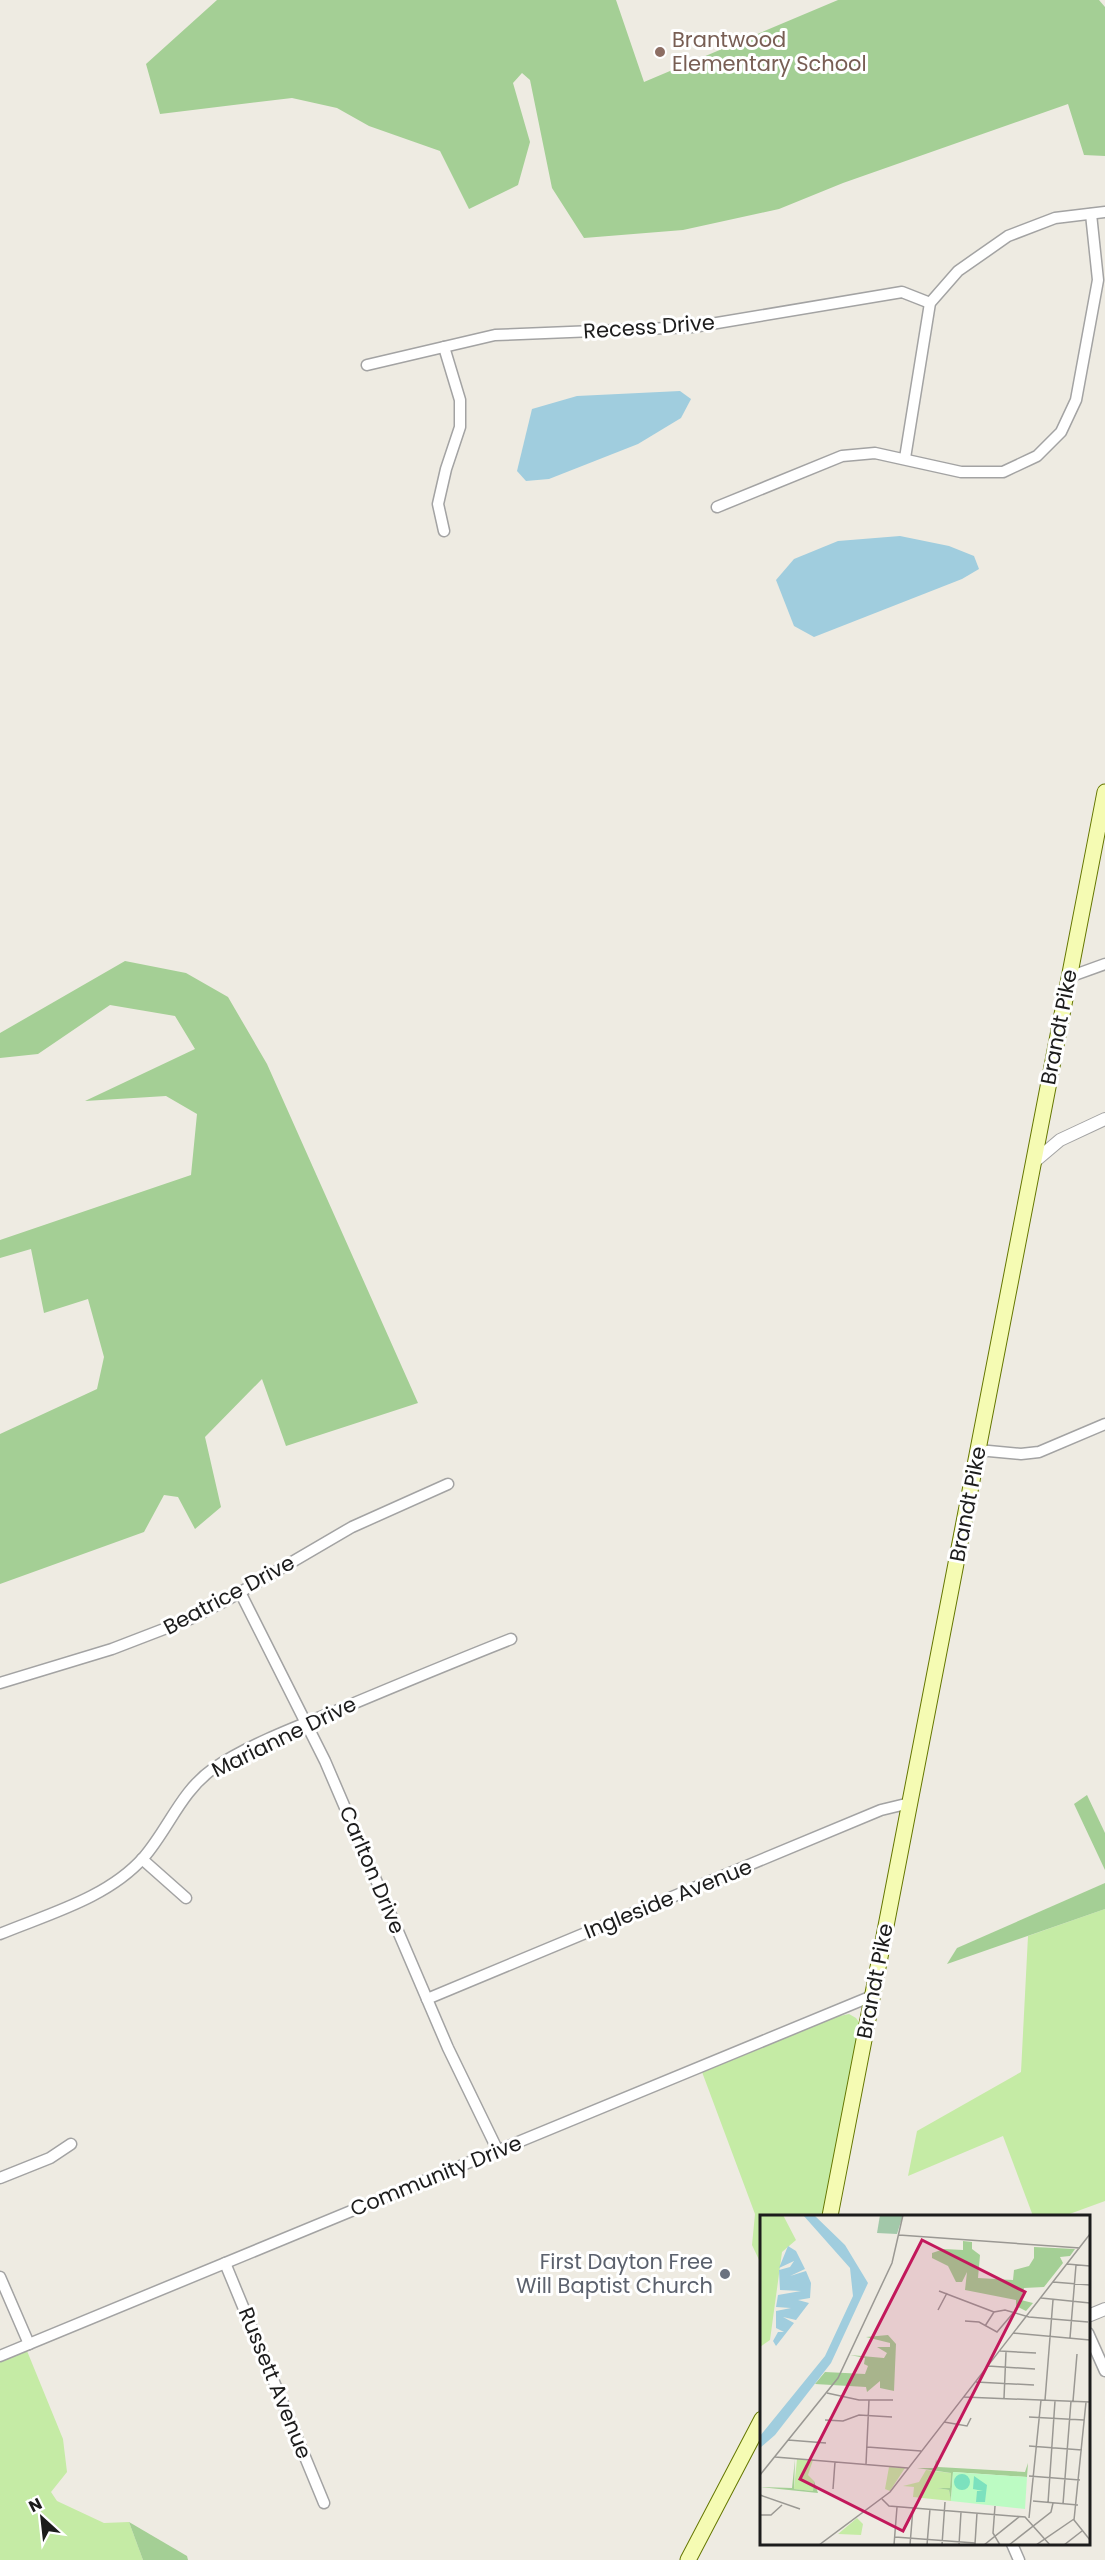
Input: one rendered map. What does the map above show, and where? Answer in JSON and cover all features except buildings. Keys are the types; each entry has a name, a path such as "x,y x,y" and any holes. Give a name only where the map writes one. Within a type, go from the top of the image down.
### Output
{"main road":[{"name":"Brandt Pike","path":"830,2215 1105,792"},
{"path":"688,2560 760,2423"}],"street":[{"path":"905,458 930,303 958,271 1008,236 1055,218 1105,212"},
{"path":"717,507 842,456 876,453 961,472 1003,472 1037,456 1061,432 1076,400 1098,280 1091,214"},
{"name":"Recess Drive","path":"367,365 495,335 693,327 902,292 930,303"},
{"path":"444,347 460,400 460,426 446,469 438,504 444,531"},
{"path":"1069,977 1105,964"},
{"path":"1034,1162 1060,1140 1105,1119"},
{"path":"978,1450 1021,1454 1039,1452 1052,1449 1105,1424"},
{"name":"Beatrice Drive","path":"0,1683 155,1634 240,1592 352,1527 448,1484"},
{"name":"Carlton Drive","path":"240,1592 306,1723 386,1900 427,1999 498,2151"},
{"name":"Marianne Drive","path":"0,1934 97,1893 117,1882 142,1859 188,1792 226,1761 306,1723 511,1639"},
{"name":"Ingleside Avenue","path":"427,1999 881,1810 910,1803"},
{"path":"142,1859 186,1898"},
{"name":"Community Drive","path":"0,2356 872,1996"},
{"path":"0,2178 50,2158 71,2144"},
{"name":"Russett Avenue","path":"225,2263 324,2503"},
{"path":"0,2277 29,2344"},
{"path":"1090,2316 1105,2309"},
{"path":"1090,2334 1105,2371"},
{"path":"1012,2545 1019,2560"}],"green space":[{"path":"217,0 616,0 644,82 838,0 1099,0 1105,7 1105,156 1084,155 1068,104 843,183 779,209 683,230 584,238 552,188 530,80 522,73 513,83 530,142 518,185 469,209 440,151 369,126 337,108 292,98 160,114 146,64"},
{"path":"125,961 186,973 228,997 267,1064 418,1403 286,1446 262,1379 205,1437 221,1507 195,1529 178,1497 164,1495 144,1532 0,1584 0,1434 97,1389 104,1357 88,1299 44,1313 31,1249 0,1258 0,1240 191,1175 197,1114 166,1096 85,1101 195,1049 175,1016 110,1005 38,1054 0,1058 0,1033"},
{"path":"1087,1795 1105,1833 1105,1870 1074,1804"},
{"path":"1105,1883 1105,1909 947,1964 957,1948"},
{"path":"1105,1909 1105,2201 1067,2215 1033,2215 1003,2136 908,2176 917,2131 1021,2072 1028,1936"},
{"path":"849,2014 861,2025 824,2215 760,2215 760,2262 752,2245 755,2214 702,2072 830,2018"},
{"path":"25,2346 63,2439 67,2472 51,2492 57,2501 104,2523 129,2522 143,2560 0,2560 0,2356"},
{"path":"129,2522 187,2556 188,2560 143,2560"}],"water":[{"path":"680,391 691,399 681,418 638,444 549,479 526,481 517,471 532,409 577,396"},
{"path":"900,536 949,546 974,556 979,569 962,579 814,637 794,626 776,580 794,559 838,541"}],"place":[{"name":"Brantwood Elementary School","path":"660,52"},
{"name":"First Dayton Free Will Baptist Church","path":"725,2274"}]}
